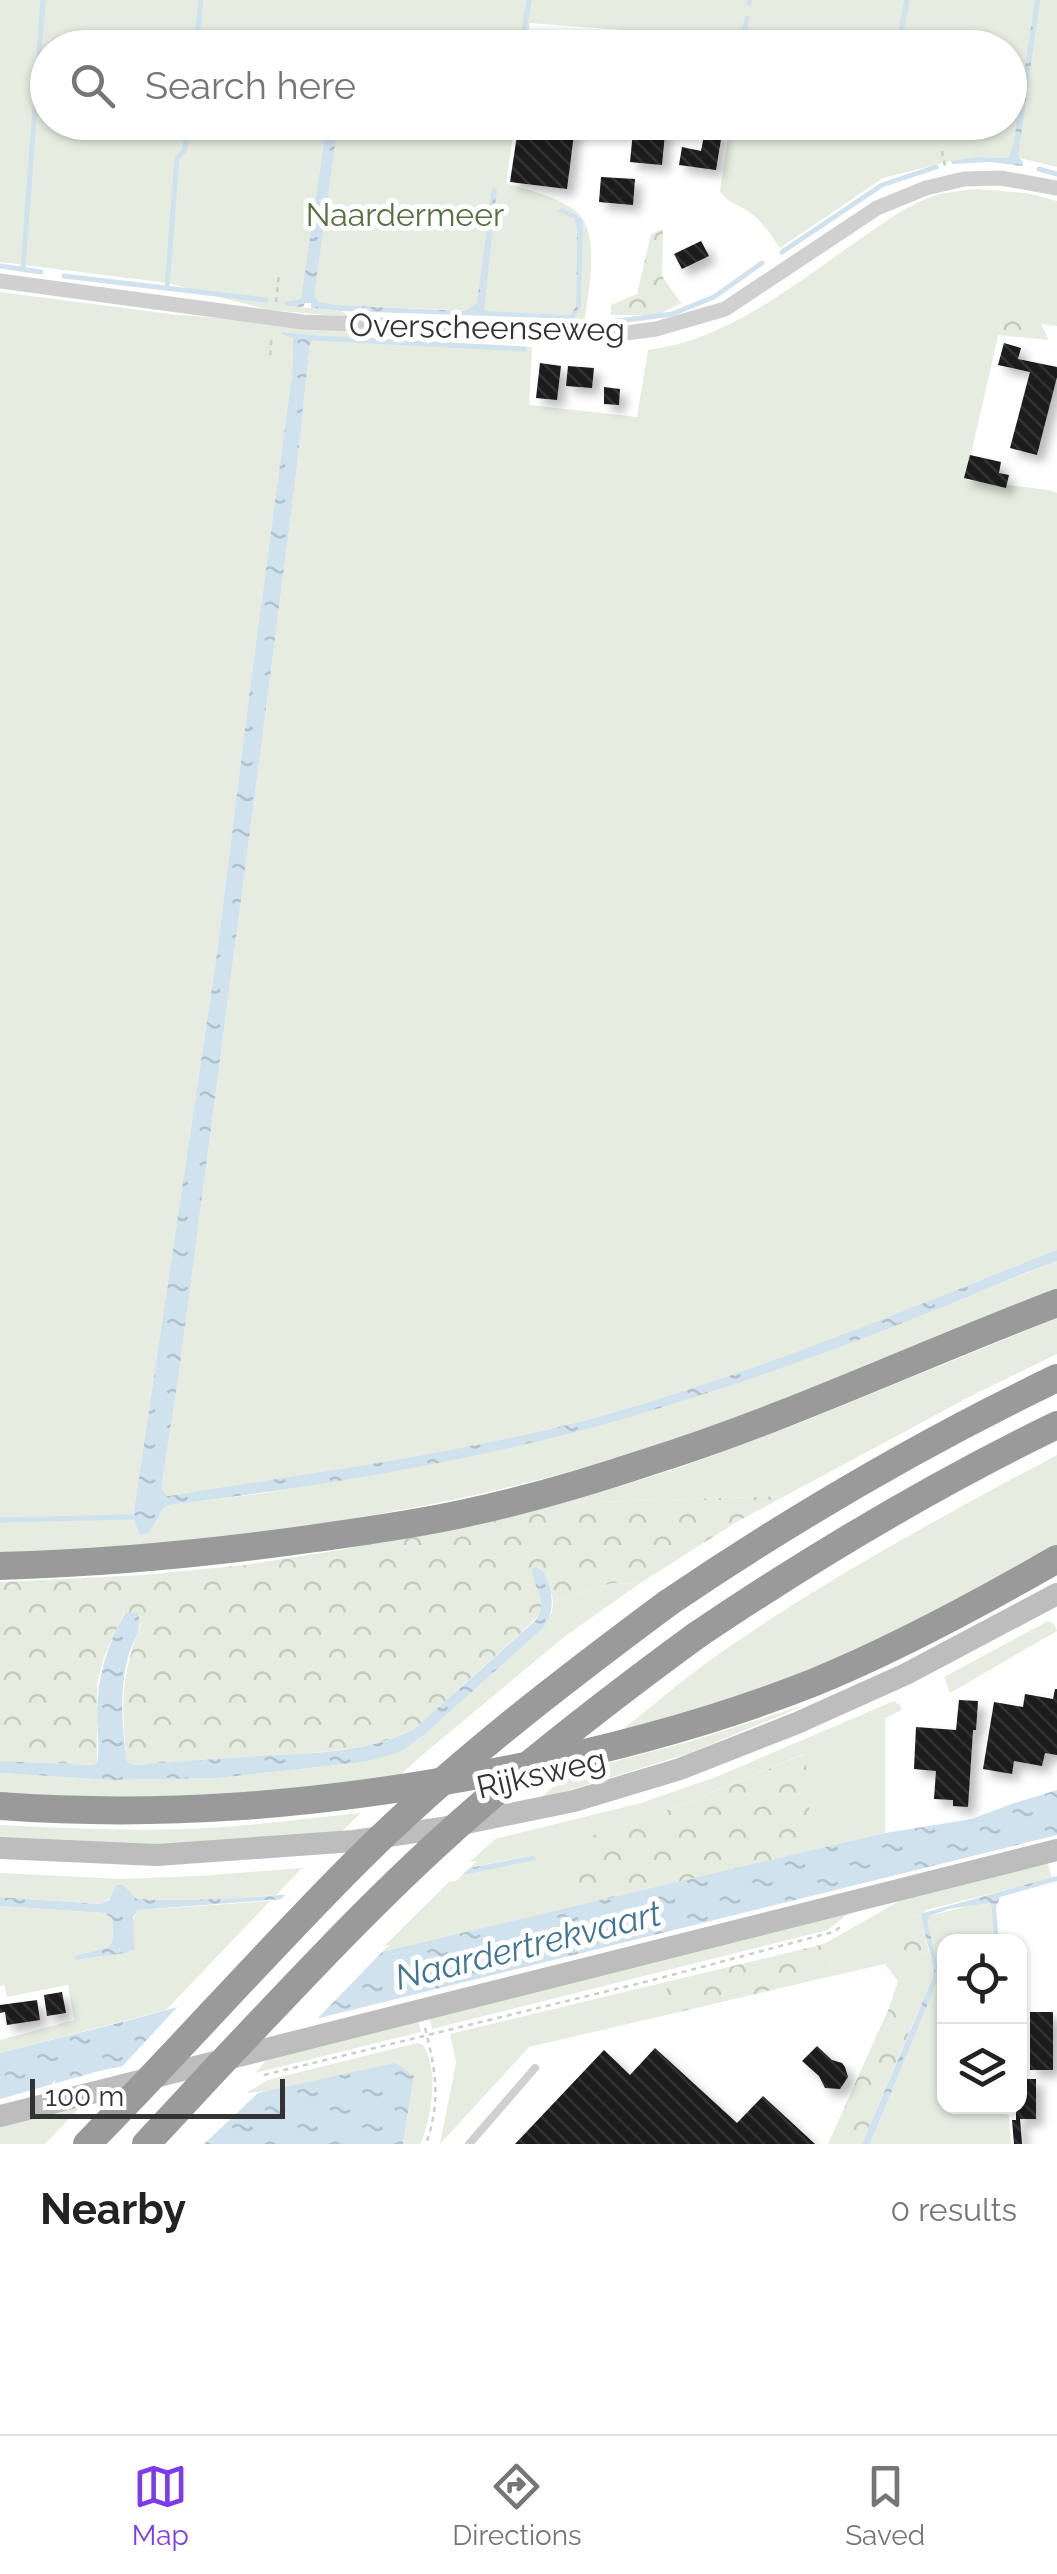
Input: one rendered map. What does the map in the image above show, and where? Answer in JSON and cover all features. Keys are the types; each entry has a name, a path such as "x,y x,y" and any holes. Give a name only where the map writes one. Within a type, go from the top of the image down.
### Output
{"highway":[{"path":"0,1566 77,1564 226,1550 466,1513 631,1468 733,1433 1057,1303"},
{"path":"87,2144 371,1848 541,1700 745,1551 956,1428 1057,1378"},
{"path":"146,2144 324,1956 447,1835 577,1726 697,1635 798,1568 975,1465 1057,1425"},
{"path":"0,1806 149,1812 266,1806 382,1793 582,1755 670,1732 815,1682 972,1607 1057,1559"},
{"path":"160,2144 210,2074"}],"main road":[{"name":"Rijksweg","path":"0,1848 157,1855 354,1841 574,1802 680,1769 798,1723 906,1674 1057,1594"},
{"path":"0,2116 424,2023 1057,1850"}],"street":[{"name":"Overscheenseweg","path":"0,281 303,322 619,334 656,329 725,309 877,208 926,188 964,179 1001,178 1057,188"}],"lane":[{"path":"469,2144 536,2068"}],"path":[{"path":"942,151 944,162"},
{"path":"276,299 279,274"},
{"path":"270,355 272,336"},
{"path":"264,2075 424,2023 797,1942 834,1932 847,1922"},
{"path":"424,2023 437,2090 426,2144"}],"green space":[{"name":"Naardermeer","path":"0,0 1057,0 1057,167 1011,156 976,157 883,178 780,248 757,219 720,191 728,140 1027,140 1027,30 623,30 530,23 529,30 30,30 30,140 512,140 506,183 565,204 582,217 588,229 591,260 585,320 574,319 581,307 582,221 574,218 576,307 570,315 336,305 301,300 286,306 342,311 349,317 268,310 168,283 0,262"},
{"path":"974,189 1027,193 1057,201 1057,326 1002,319 965,480 1057,493 1057,1250 770,1362 594,1418 383,1463 169,1496 164,1492 162,1483 296,475 310,342 314,338 283,332 293,337 292,374 216,960 133,1517 149,1533 169,1505 405,1469 628,1417 846,1344 1057,1261 1057,1291 688,1434 523,1484 418,1507 258,1533 132,1547 0,1553 0,292 170,314 351,330 375,338 532,347 529,405 637,417 648,350 678,344 735,322 907,208 936,195"},
{"path":"663,229 662,276 681,303 658,315 611,315 611,305 637,294 651,234"},
{"path":"1003,318 1041,324 1049,340 998,335"},
{"path":"1057,1318 1057,1354 785,1496 563,1503 676,1469 797,1424"},
{"path":"1057,1455 1057,1546 862,1649 740,1697 616,1735 706,1663 791,1606 922,1528"},
{"path":"785,1496 639,1584 612,1583 553,1602 552,1594 533,1577 541,1604 535,1620 414,1729 397,1737 324,1752 134,1765 127,1762 124,1692 141,1624 124,1613 104,1657 97,1685 97,1763 0,1761 0,1582 144,1575 244,1565 486,1522 563,1503"},
{"path":"612,1583 639,1584 564,1637 396,1779 203,1799 0,1797 0,1773 111,1780 218,1778 364,1762 388,1755 424,1735 544,1627 553,1602"},
{"path":"1048,1621 1057,1631 950,1693 944,1677"},
{"path":"894,1701 902,1710 885,1718 885,1833 781,1858 810,1816 804,1754 656,1815 573,1842 582,1905 377,1953 454,1877 535,1860 534,1855 462,1869 495,1839 641,1803 716,1777"},
{"path":"808,1704 690,1753 538,1800 568,1774"},
{"path":"805,1754 810,1816 781,1858 582,1905 572,1842 656,1815"},
{"path":"361,1813 341,1832 175,1845 0,1841 0,1825 185,1829"},
{"path":"1047,1860 1052,1878 926,1910 921,1917 908,1915 901,1959 929,1952 934,1970 913,2023 889,2008 898,1981 885,1964 823,1978 834,1958 824,1944 901,1900"},
{"path":"302,1868 276,1895 215,1900 136,1899 122,1885 100,1904 0,1897 0,1873 122,1879"},
{"path":"270,1901 166,2010 0,2053 0,2040 74,2020 68,1985 7,1997 4,1985 0,1986 0,1906 104,1913 112,1918 113,1939 109,1947 76,1956 76,1960 125,1953 138,1910"},
{"path":"985,1902 991,1904 993,1934 937,1934 937,1963 929,1916"},
{"path":"850,1912 828,1930 432,2029 429,2016"},
{"path":"908,1915 921,1917 929,1952 901,1959 889,1950"},
{"path":"824,1944 834,1958 823,1978 679,2012 667,1998 666,1982"},
{"path":"666,1982 667,1998 679,2012 529,2047 440,2144 456,2062 450,2034"},
{"path":"937,1982 937,2114 1006,2114 1011,2144 870,2144"},
{"path":"889,2008 913,2023 862,2144 828,2144"},
{"path":"418,2019 421,2032 255,2073 271,2055"},
{"path":"417,2043 423,2045 428,2056 432,2081 431,2107 421,2144 403,2144 414,2077 246,2093 268,2080"},
{"path":"86,2101 45,2144 0,2144 0,2123"}],"water":[{"path":"1035,0 1040,0 1027,92 1027,54"},
{"path":"324,140 336,140 314,296 320,302 465,311 477,303 492,188 497,189 484,311 570,315 576,307 577,229 574,218 556,211 562,208 583,221 581,307 574,319 342,311 311,308 311,303 303,307 286,306 285,302 301,299"},
{"path":"1020,140 1018,156 1023,166 951,161 1009,158 1014,142"},
{"path":"283,332 315,335 310,343 265,717 162,1483 164,1493 169,1496 383,1462 489,1443 594,1418 770,1362 1057,1250 1057,1261 810,1358 630,1417 401,1470 169,1505 149,1533 140,1535 133,1517 216,960 292,374 293,338"},
{"path":"535,1567 543,1571 551,1592 552,1606 544,1627 401,1751 364,1762 218,1778 111,1780 0,1773 0,1761 97,1763 101,1675 125,1613 137,1612 140,1624 123,1683 127,1762 134,1765 319,1752 396,1737 414,1729 536,1620 541,1607 533,1576"},
{"name":"Naardertrekvaart","path":"1057,1790 1057,1835 207,2049 99,2071 0,2099 0,2053 377,1953 885,1833 972,1819"},
{"path":"534,1855 536,1860 469,1874 337,1895 138,1910 133,1917 135,1949 76,1960 75,1956 109,1947 113,1939 112,1918 104,1913 0,1906 0,1897 100,1904 109,1900 116,1886 123,1885 137,1899 287,1894 386,1882"},
{"path":"1057,1876 1057,1881 1000,1897 996,1908 998,1934 993,1934 989,1903 929,1916 937,1982 870,2144 862,2144 933,1977 923,1913"},
{"path":"395,2063 414,2076 403,2144 204,2144 258,2093"}],"pier":[{"path":"477,1861 456,1881 274,1906 292,1888 343,1884"},
{"path":"389,1945 311,2025 208,2054 117,2072 183,2001"}],"building":[{"path":"516,140 573,140 567,189 510,182"},
{"path":"632,140 664,140 662,165 630,162"},
{"path":"703,140 721,140 716,170 679,165 682,147 701,151"},
{"path":"601,177 635,179 633,205 599,202"},
{"path":"701,241 709,256 682,269 674,254"},
{"path":"1004,343 1021,348 1018,359 1057,367 1037,455 1010,448 1030,372 998,365"},
{"path":"540,363 561,366 557,400 536,398"},
{"path":"568,366 594,368 592,388 566,386"},
{"path":"604,387 620,389 619,405 604,404"},
{"path":"970,455 1001,462 999,473 1009,475 1006,488 964,478"},
{"path":"1055,1689 1057,1755 1045,1753 1042,1766 1014,1761 1012,1774 983,1769 994,1702 1023,1707 1025,1694 1053,1699"},
{"path":"959,1700 978,1701 968,1807 953,1806 953,1800 934,1799 936,1771 914,1769 916,1727 956,1730"},
{"path":"62,1992 66,2013 47,2016 44,1995"},
{"path":"37,2000 40,2020 7,2025 5,2012 0,2013 0,2005"},
{"path":"1030,2012 1053,2012 1053,2070 1030,2070"},
{"path":"817,2046 845,2067 848,2077 840,2089 825,2088 819,2076 802,2061"},
{"path":"655,2048 737,2123 763,2096 815,2144 515,2144 604,2050 630,2075"},
{"path":"1027,2079 1036,2079 1036,2119 1020,2119 1022,2144 1014,2144 1012,2120 1016,2120 1016,2114 1027,2114"}],"waterway":[{"path":"41,30 43,0"},
{"path":"198,30 201,0"},
{"path":"901,30 907,0"},
{"path":"524,30 529,1"},
{"path":"745,30 747,18"},
{"path":"23,268 33,140"},
{"path":"167,288 177,158 185,150 186,140"},
{"path":"782,252 882,185 936,167"},
{"path":"1039,169 1057,174"},
{"path":"611,322 672,314 714,297 762,263"},
{"path":"0,266 41,272"},
{"path":"64,276 266,300"},
{"path":"314,338 524,349"},
{"path":"0,1520 133,1517"}]}
